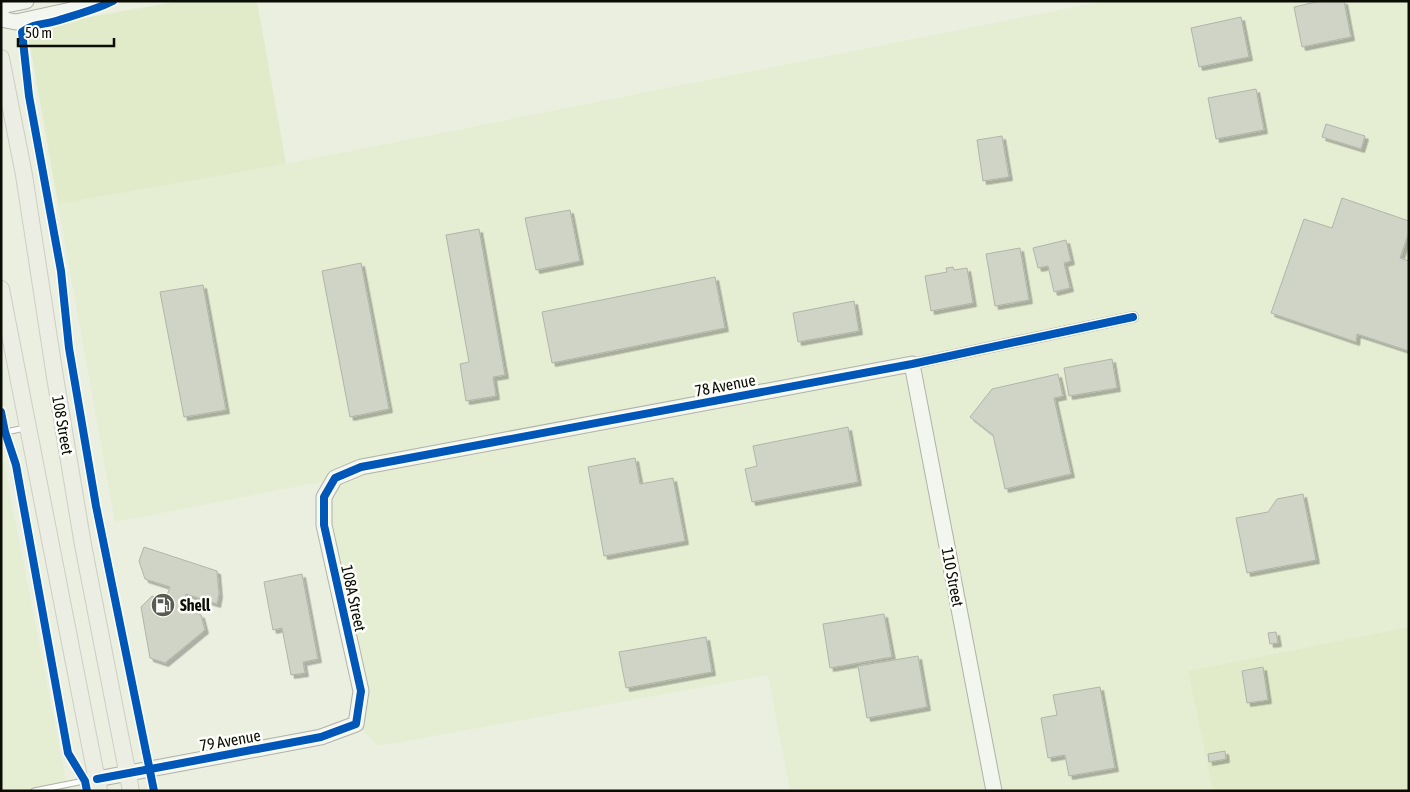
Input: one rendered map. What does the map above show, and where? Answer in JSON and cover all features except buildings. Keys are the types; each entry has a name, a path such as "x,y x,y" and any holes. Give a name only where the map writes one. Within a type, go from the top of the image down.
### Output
{"main road":[{"name":"108 Street","path":"1,58 30,216 54,377 83,545 131,791"},
{"path":"1,118 30,216"},
{"name":"108 Street","path":"1,289 98,785"}],"street":[{"path":"1,9 6,5 26,1"},
{"path":"1,19 16,22 71,10 91,1"},
{"name":"78 Avenue","path":"329,489 336,478 361,467 912,364 1132,317"},
{"name":"110 Street","path":"912,364 994,791"},
{"name":"108A Street","path":"329,489 324,497 324,525 361,691 358,714"},
{"name":"79 Avenue","path":"98,785 128,772 321,737 356,724 358,714"}],"lane":[{"path":"1,433 28,428"},
{"path":"34,791 98,785"}],"shaded area":[{"path":"181,1 257,1 286,164 58,204 27,28"},
{"path":"1105,1 1409,1 1409,627 1188,671 1213,791 790,791 768,675 379,746 356,724 361,691 324,525 335,479 115,522 58,204 286,164"},
{"path":"1,448 68,791 1,791"},
{"path":"1409,627 1409,791 1213,791 1188,671"}],"cycle path":[{"path":"113,1 78,14 26,29 22,32 29,96 61,271 69,348 96,506 154,791"},
{"path":"97,779 321,737 356,724 361,691 324,525 324,497 335,478 361,467 912,364 1133,317"},
{"path":"1,412 5,432 16,465 68,753 85,781 87,791"}],"place":[{"name":"Shell","path":"163,605"}]}
